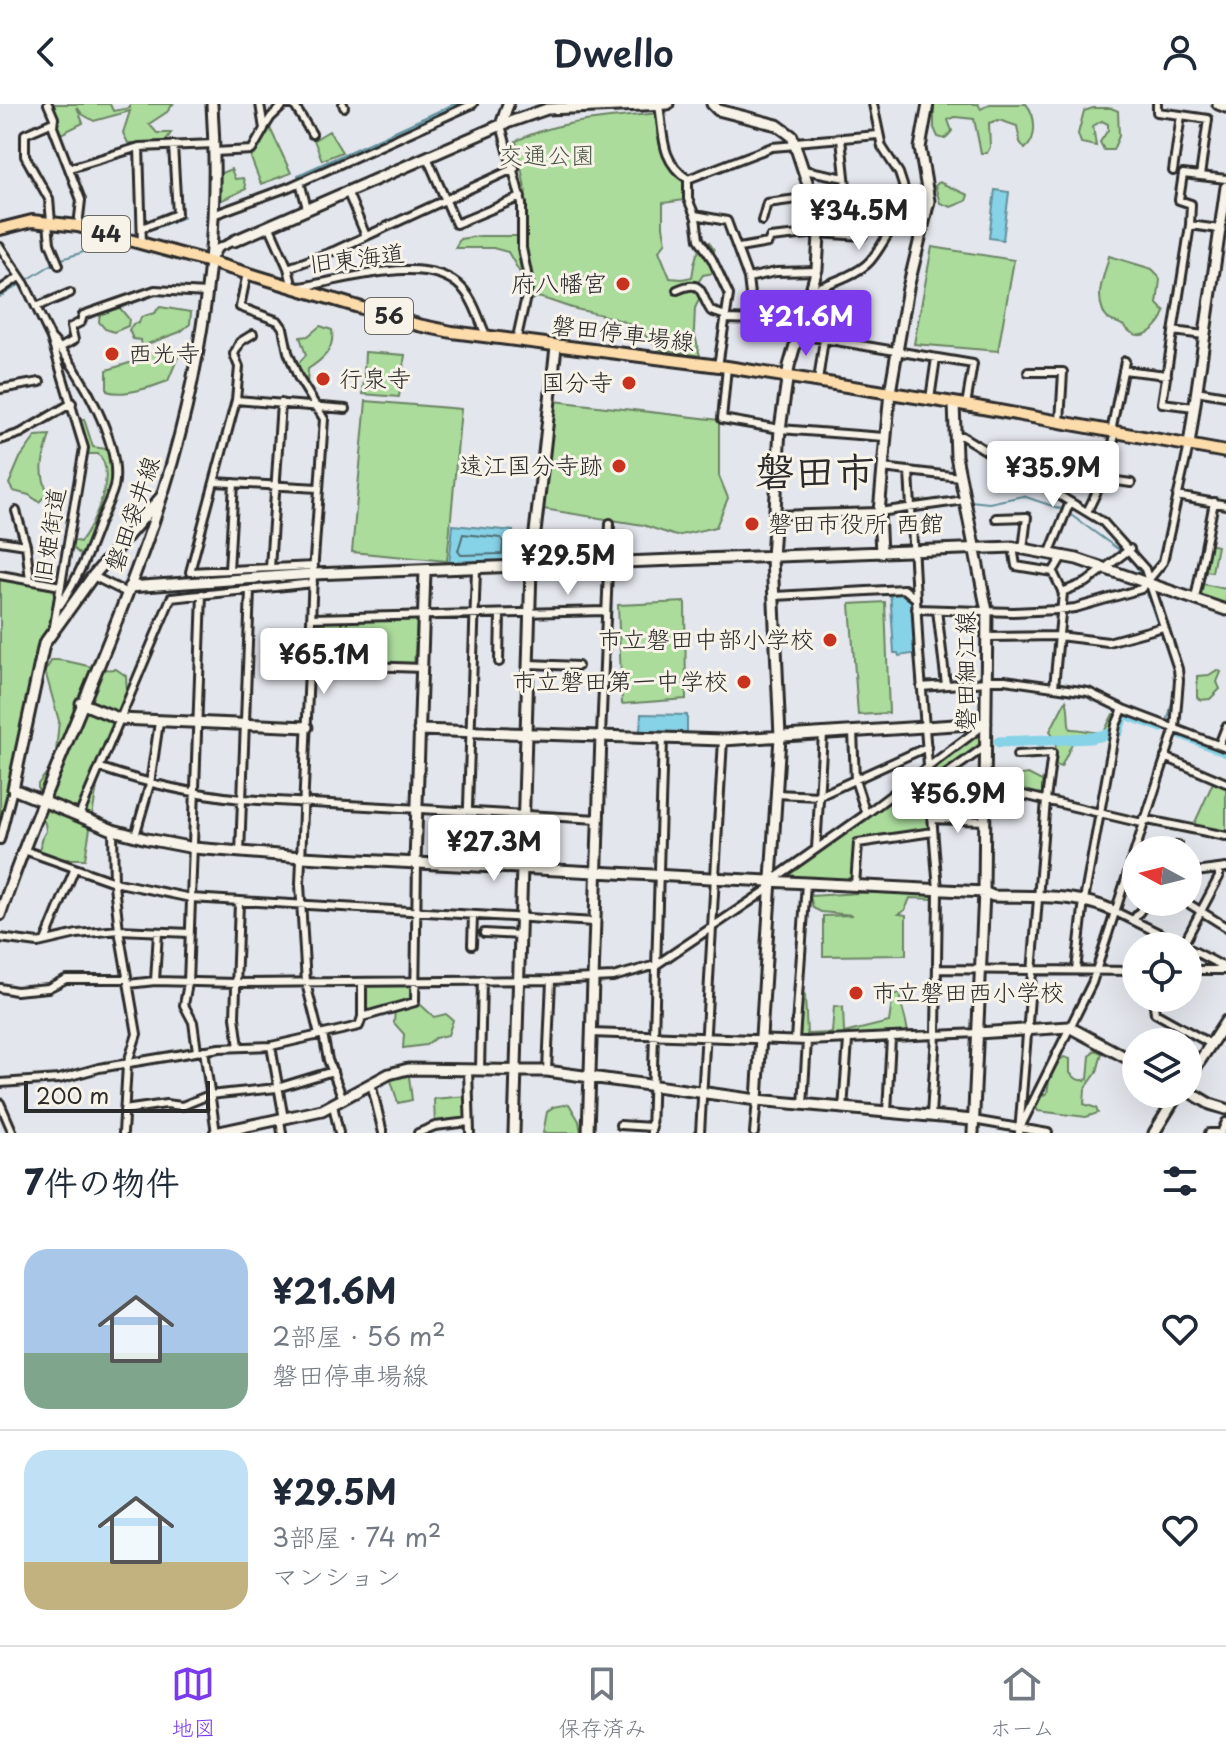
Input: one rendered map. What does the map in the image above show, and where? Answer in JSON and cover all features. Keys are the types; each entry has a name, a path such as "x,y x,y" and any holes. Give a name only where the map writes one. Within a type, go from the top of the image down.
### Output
{"main road":[{"name":"44","path":"0,229 23,223 49,222 78,226 210,262"},
{"name":"磐田停車場線","path":"210,262 418,325 487,338 787,376 1226,452"}],"street":[{"path":"48,104 53,127 81,200 78,226"},
{"name":"磐田袋井線","path":"0,915 128,590 162,496 182,423 210,262 214,148 212,104"},
{"path":"260,104 264,129"},
{"path":"213,215 300,182 473,104"},
{"path":"508,104 501,125 521,197 522,248 529,283 516,342"},
{"path":"533,104 547,109"},
{"path":"210,262 218,248 501,125 547,109 585,105 668,104"},
{"path":"712,104 718,110 785,128 796,144 819,233 817,271 787,376 780,429 772,558 780,737 754,1133"},
{"path":"873,104 878,135 899,173 917,221"},
{"path":"881,553 879,512 890,392 908,288 929,201 920,148 928,104"},
{"path":"1157,104 1157,112 1208,119 1200,176"},
{"path":"1218,104 1226,107"},
{"path":"70,168 139,147 173,145 252,150 271,117 285,105 294,105 312,134"},
{"path":"659,105 667,158 677,172 688,179"},
{"path":"1173,171 1181,115"},
{"path":"53,122 25,134 25,156 49,199 50,243 59,265"},
{"path":"688,179 772,147 878,135"},
{"path":"841,138 847,196"},
{"path":"142,228 177,214 173,145"},
{"path":"139,147 142,244"},
{"path":"427,157 456,224 521,197"},
{"path":"288,268 515,168"},
{"path":"804,170 845,178"},
{"path":"1194,407 1162,403 1190,225 1191,204 1179,200 1183,174 1226,179"},
{"path":"688,179 688,199 695,215 699,239 729,295 722,366 722,419 780,429 884,437"},
{"path":"300,182 307,208"},
{"path":"916,609 1061,610 1141,589 1148,583 1163,562 1189,445 1226,187"},
{"path":"347,191 366,236"},
{"path":"762,221 767,203 812,197"},
{"path":"739,248 768,243 770,238 819,233 862,236 883,210 899,220"},
{"path":"812,290 863,267 871,260 887,233 899,220 912,213"},
{"path":"695,215 727,221 748,278 753,319"},
{"path":"269,225 288,268 293,288"},
{"path":"1190,225 1219,229"},
{"name":"旧姫街道","path":"0,247 25,284 51,338 83,439 84,454 54,628 41,652 0,840"},
{"path":"748,278 776,272 817,271"},
{"name":"旧東海道","path":"293,288 365,273 430,272 451,280 463,289 487,338"},
{"path":"247,273 240,307 278,321 298,377 324,419 313,574 301,906 306,983 343,1099"},
{"path":"0,290 19,277"},
{"path":"1212,278 1226,280"},
{"path":"677,290 688,285 696,286 703,293 711,311 726,318 753,319 799,336 973,364 966,405"},
{"path":"60,348 74,340 71,327 81,322 83,315 155,290 206,293"},
{"path":"36,307 70,293"},
{"path":"1173,331 1204,335"},
{"path":"253,334 240,342 234,354 239,367 236,400 190,572 270,568 313,574"},
{"path":"51,338 93,400 112,456 115,485 76,582 58,608"},
{"path":"818,381 824,339"},
{"path":"514,1133 531,568 556,347"},
{"path":"930,399 936,358"},
{"path":"1087,512 1103,479 1125,361"},
{"path":"1123,370 1167,375"},
{"path":"1028,372 1063,372 1060,422"},
{"path":"0,389 40,382"},
{"path":"1196,391 1226,396"},
{"path":"236,400 346,409"},
{"path":"0,440 21,433 72,403"},
{"path":"270,568 281,403"},
{"name":"磐田細江線","path":"954,404 954,436 960,477 987,611 984,892 973,1133"},
{"path":"954,436 962,436 1103,522 1142,564 1179,680 1175,728 1139,836"},
{"path":"882,468 960,477"},
{"path":"909,471 921,687 938,890 936,1035 931,1115"},
{"path":"1103,479 1131,483"},
{"path":"215,482 318,488"},
{"path":"229,570 234,483"},
{"path":"54,628 93,576 162,496"},
{"path":"1177,496 1226,505"},
{"path":"775,515 879,512 965,500"},
{"path":"1050,552 1070,502"},
{"path":"1195,599 1214,502"},
{"path":"16,511 26,545 30,580"},
{"path":"996,518 1027,517 1016,566 1053,572"},
{"path":"588,1133 610,523"},
{"path":"0,541 26,545"},
{"path":"93,576 128,590 313,574 1018,548 1063,555 1226,610"},
{"path":"1062,592 1087,582 1130,549"},
{"path":"1053,572 1063,555"},
{"path":"466,865 476,569"},
{"path":"362,1017 415,1002 416,809 425,571"},
{"path":"1053,572 1062,592 1054,687"},
{"path":"79,816 171,598 250,590 313,574"},
{"path":"0,575 61,586"},
{"path":"775,596 904,589 915,598"},
{"path":"240,853 250,590"},
{"path":"202,594 194,848 188,983 184,1005 193,1022 216,1133 282,1120 333,1105 389,1074 408,1069 547,1071 757,1100 973,1120 1019,1131 1048,1133"},
{"path":"937,610 946,685"},
{"path":"312,618 606,611"},
{"path":"499,662 500,614"},
{"path":"987,637 1059,636 1108,642 1163,627"},
{"path":"311,664 422,668"},
{"path":"529,664 578,666"},
{"path":"921,687 987,681 1088,692 1123,709 1222,746 1226,727"},
{"path":"81,703 120,719 307,727"},
{"path":"1076,970 1084,900 1116,725 1123,709"},
{"path":"135,836 150,784 159,722"},
{"path":"419,730 723,740 986,723"},
{"path":"0,988 16,991 48,988 66,979 306,983 593,979 656,965 711,929 986,723"},
{"path":"853,732 855,780 866,814"},
{"path":"816,849 823,734"},
{"path":"620,1125 652,1130 663,739"},
{"path":"700,1133 723,740"},
{"path":"930,786 986,746"},
{"path":"776,794 819,796 927,747"},
{"path":"1017,755 1052,753 1037,897 1019,1131"},
{"path":"1165,757 1226,783"},
{"path":"101,768 195,794 242,799 598,819"},
{"path":"985,786 1102,813 1226,836"},
{"path":"13,789 113,830 194,848 302,857 659,874 770,884 855,885 1084,900 1159,932"},
{"path":"932,819 985,821"},
{"path":"113,830 119,930 137,1034 127,1065 123,1133"},
{"path":"855,885 858,843 933,832"},
{"path":"24,850 114,882 191,898 595,922"},
{"path":"45,941 75,868"},
{"path":"1202,871 1222,869 1202,909"},
{"path":"795,1040 806,883"},
{"path":"1019,1131 1096,970 1122,892"},
{"path":"239,902 235,1017 239,1047"},
{"path":"1202,912 1226,927"},
{"path":"472,945 473,915"},
{"path":"0,938 38,943 77,934 119,930 190,933"},
{"path":"155,981 158,932"},
{"path":"484,933 520,935"},
{"path":"1202,956 1226,969"},
{"path":"937,969 1122,971"},
{"path":"1202,970 1226,969"},
{"path":"480,1070 482,980"},
{"path":"547,1071 551,980"},
{"path":"0,1083 59,1079 99,1068 200,1051 271,1046 359,1026 362,982"},
{"path":"1155,1012 1211,1044"},
{"path":"1202,1058 1226,1021"},
{"path":"591,1033 848,1041 1069,1027 1122,1055"},
{"path":"887,1112 891,1038"},
{"path":"803,1105 807,1041"},
{"path":"843,1109 848,1041"},
{"path":"271,1046 282,1133"},
{"path":"468,1070 470,1133"},
{"path":"124,1110 166,1104 182,1106 209,1095 277,1088 333,1071"},
{"path":"371,1083 383,1133"},
{"path":"1202,1099 1226,1109"},
{"path":"0,1103 13,1133"},
{"path":"333,1105 339,1133"},
{"path":"1154,1133 1169,1108"},
{"path":"418,1133 435,1126 469,1122"},
{"path":"1209,1133 1219,1133 1226,1122"}],"green space":[{"path":"48,104 110,104 113,111 130,108 130,104 173,104 149,124 157,133 171,133 164,143 128,143 123,133 130,111 94,121 77,107 83,123 61,134"},
{"path":"934,104 978,104 981,109 990,104 1026,104 1034,120 1034,133 1025,149 1020,142 1017,126 999,120 989,123 990,147 987,153 981,153 974,119 955,117 948,120 952,131 945,139 938,137 934,128"},
{"path":"1093,108 1118,111 1119,136 1113,150 1104,150 1100,142 1108,130 1108,124 1102,121 1093,126 1096,146 1081,143 1078,134 1084,111"},
{"name":"交通公園","path":"658,113 665,159 688,179 687,189 692,199 663,203 666,242 659,251 670,278 692,277 700,249 709,242 714,250 714,273 703,275 699,281 701,296 695,308 694,331 700,356 658,349 640,331 613,318 537,297 524,304 527,278 523,278 508,252 493,248 455,248 460,239 520,236 521,198 526,193 516,141 568,124"},
{"path":"269,126 291,173 261,184 251,158"},
{"path":"329,131 342,152 322,160 314,140"},
{"path":"231,169 235,179 243,178 246,189 220,201 219,174"},
{"path":"939,182 968,195 966,201 951,207 940,203 935,186"},
{"path":"932,247 1014,260 998,351 914,344"},
{"path":"1109,256 1152,269 1158,275 1157,304 1165,312 1148,333 1132,333 1105,315 1100,290"},
{"path":"119,307 129,319 128,326 114,332 105,329 99,322 100,310"},
{"path":"160,307 191,312 190,324 180,332 142,346 141,340 133,339 129,330 133,324 139,323 141,317 154,313"},
{"path":"320,326 332,330 331,343 323,358 308,369 307,384 300,379 296,366 306,355 300,337 308,336"},
{"path":"152,352 167,352 178,357 168,381 129,392 107,391 107,370 142,359"},
{"path":"365,352 405,355 399,397 363,394"},
{"path":"366,401 461,409 447,561 352,552"},
{"path":"554,401 719,420 719,476 728,498 716,527 676,536 643,525 543,509"},
{"path":"84,419 93,447 106,449 112,476 107,504 82,556 70,546 68,539 80,542 86,534 102,498 106,473 104,462 98,454 84,454 80,421"},
{"path":"50,435 42,471 48,493 39,502 29,495 13,491 9,484 20,458 36,436"},
{"path":"1208,544 1217,546 1212,572 1206,571 1203,584 1226,589 1226,605 1199,597"},
{"path":"0,576 33,585 48,583 57,589 58,608 46,641 0,838"},
{"path":"685,602 686,699 622,704 618,605"},
{"path":"885,602 889,713 858,715 850,604"},
{"path":"417,619 414,665 312,659 314,623 317,621"},
{"path":"52,660 116,669 126,676 127,694 115,727 104,744 85,859 38,859 46,831 38,813 38,784 55,762 59,721 45,671"},
{"path":"1217,670 1221,672 1217,682 1220,689 1210,699 1200,700 1197,697 1197,676 1209,675"},
{"path":"1066,700 1070,729 1104,732 1113,714 1119,717 1118,732 1088,741 1074,739 1061,767 1055,765 1056,739 1050,731"},
{"path":"976,733 980,735 981,747 933,780 931,767"},
{"path":"1028,774 1042,781 1042,797 1006,789 1008,783 1014,781 1014,776"},
{"path":"921,775 926,778 928,831 860,841 851,882 789,877 789,873"},
{"path":"1215,778 1226,783 1226,836 1192,829"},
{"path":"893,891 932,894 933,899 910,898 905,910 899,914 906,915 906,955 823,956 823,916 853,915 821,912 813,908 810,896"},
{"path":"413,981 415,1002 401,1007 421,1005 434,1017 446,1014 453,1020 448,1035 435,1038 426,1045 403,1048 404,1034 394,1023 395,1008 362,1017 362,982"},
{"path":"799,990 805,996 807,1034 832,1033 834,1006 843,1007 844,1033 889,1022 893,995 899,993 908,1037 797,1039"},
{"path":"1095,1050 1102,1053 1097,1072 1085,1089 1084,1104 1096,1108 1098,1113 1086,1117 1038,1111 1035,1105 1047,1093 1055,1065 1064,1057 1070,1059 1070,1073 1078,1079 1088,1079 1090,1056"},
{"path":"408,1069 412,1100 398,1103 389,1074"},
{"path":"466,1096 469,1122 435,1126 434,1099"},
{"path":"569,1104 579,1121 581,1133 543,1133 547,1112 553,1107"}],"water":[{"path":"454,104 472,104 300,180 298,175"},
{"path":"995,190 1009,192 1003,240 989,238"},
{"path":"453,525 513,531 509,564 449,564"},
{"path":"890,589 902,589 913,596 919,653 899,656 894,653"},
{"path":"641,714 687,715 687,733 640,731"}],"waterway":[{"path":"153,229 184,217"},
{"path":"0,297 59,260 108,244"},
{"path":"970,501 989,503 1023,496 1064,510 1133,560 1142,578"},
{"path":"1145,588 1176,676"},
{"path":"1167,723 1175,690"},
{"path":"999,742 1091,738 1118,732 1126,714 1162,727"},
{"path":"1182,734 1226,752"}],"place":[{"name":"府八幡宮","path":"623,284"},
{"name":"西光寺","path":"112,354"},
{"name":"行泉寺","path":"323,379"},
{"name":"国分寺","path":"629,383"},
{"name":"遠江国分寺跡","path":"619,466"},
{"name":"磐田市役所 西館","path":"752,524"},
{"name":"市立磐田中部小学校","path":"830,640"},
{"name":"市立磐田第一中学校","path":"744,682"},
{"name":"市立磐田西小学校","path":"856,993"}],"district":[{"name":"磐田市","path":"815,472"}]}
